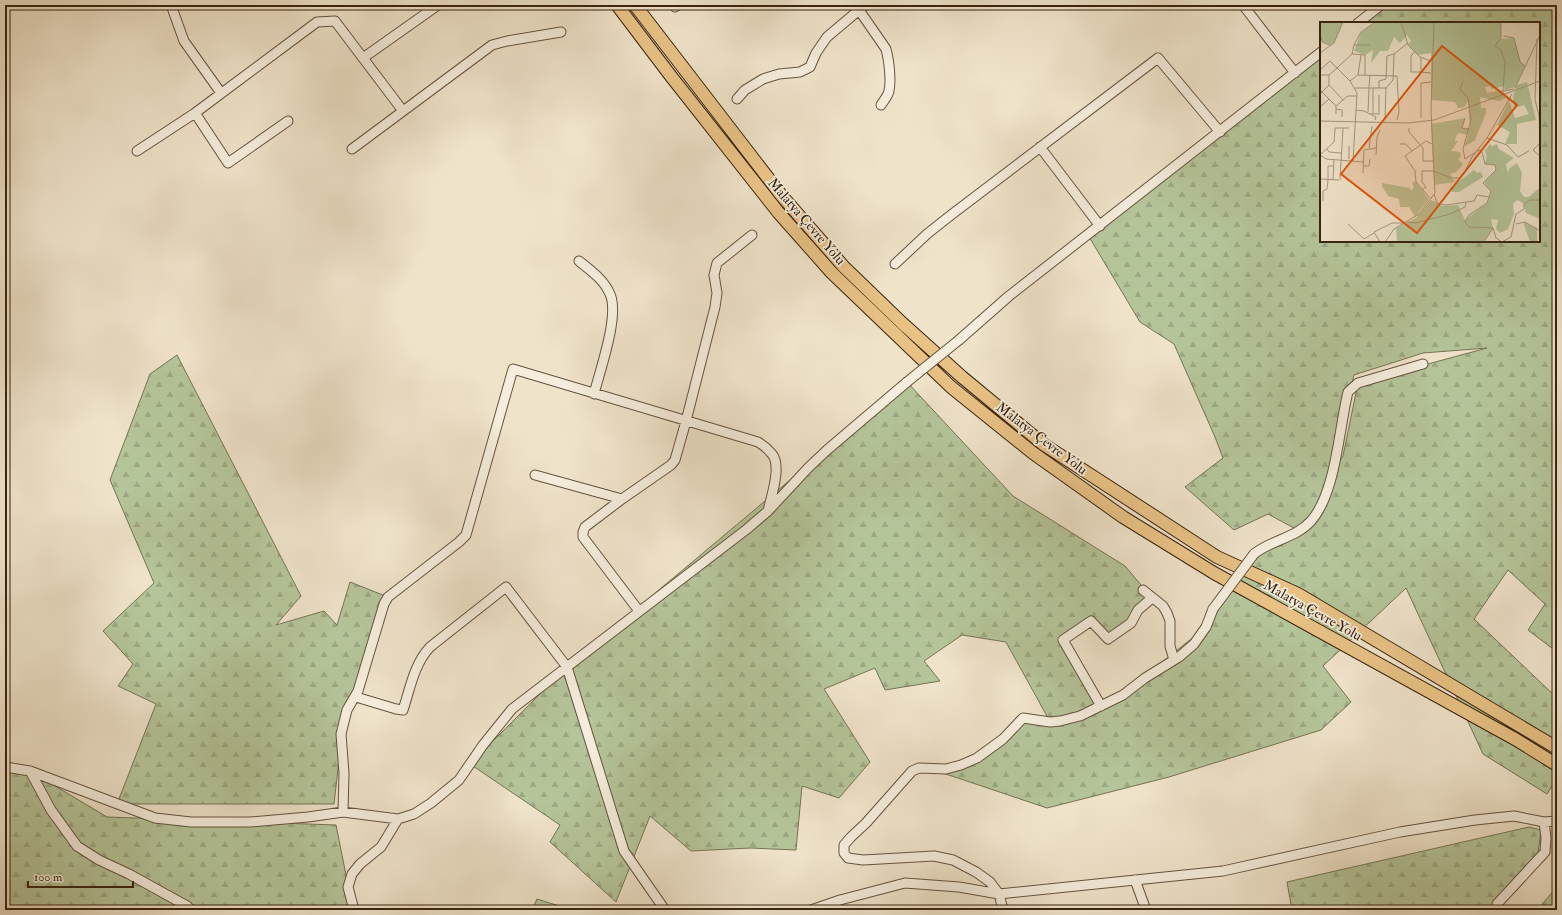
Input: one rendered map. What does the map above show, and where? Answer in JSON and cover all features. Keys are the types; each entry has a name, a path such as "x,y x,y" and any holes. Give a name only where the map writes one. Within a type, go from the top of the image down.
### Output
{"highway":[{"name":"Malatya Çevre Yolu","path":"617,5 674,81 778,212 832,273 952,387 1033,453 1123,517 1214,573 1515,739 1557,765"},
{"name":"Malatya Çevre Yolu","path":"635,5 782,196 844,267 902,323 962,377 1043,444 1217,557 1298,594 1557,748"}],"street":[{"path":"172,5 184,41 221,93"},
{"path":"363,58 438,5"},
{"path":"1243,5 1295,73"},
{"path":"1359,22 1381,5"},
{"path":"737,98 745,90 763,79 779,74 800,72 810,67 816,53 827,37 862,8 888,54 888,93 881,105"},
{"path":"137,151 195,113 318,22 335,21 403,111"},
{"path":"352,149 492,45 561,32"},
{"path":"6,766 30,771 155,818 191,822 251,822 343,812 398,819 414,814 431,803 459,780 483,745 512,709 740,534 768,511 827,450 959,340 1009,296 1320,53"},
{"path":"895,264 951,215 1158,58 1220,132"},
{"path":"195,113 228,163 288,121"},
{"path":"1040,148 1100,226"},
{"path":"639,611 583,537 583,532 585,527 671,465 675,460 715,307 717,292 714,275 717,263 752,235"},
{"path":"579,261 592,271 609,292 614,307 613,320 594,394"},
{"path":"1003,910 1000,894 990,882 976,872 953,860 934,856 863,860 848,858 844,853 844,845 872,817 912,771 919,768 946,769 961,765 977,758 1003,739 1023,718 1050,722 1080,716 1123,695 1145,678 1174,660 1194,644 1206,627 1213,609 1254,554 1262,547 1285,538 1299,530 1311,521 1320,508 1328,489 1348,392 1358,383 1423,364"},
{"path":"343,812 344,773 341,734 347,710 356,697 381,612 388,597 466,535 513,369 758,442 767,448 773,455 777,467 768,511"},
{"path":"535,475 622,499"},
{"path":"356,697 402,710 423,654 506,587 567,667 624,851 665,910"},
{"path":"1143,590 1163,606 1167,613 1170,621 1170,646 1174,660"},
{"path":"1101,706 1063,640 1091,621 1108,640 1131,623 1138,610 1152,598"},
{"path":"30,771 51,810 77,846 99,860 129,874 187,906 191,910"},
{"path":"811,910 840,900 904,883 959,887 1000,894 1223,871 1400,832 1475,820 1514,816 1544,822 1557,821"},
{"path":"354,910 348,887 352,874 360,864 381,847 398,819"},
{"path":"1496,904 1544,852 1546,838 1544,822"},
{"path":"1135,880 1146,910"}],"green space":[{"path":"1384,5 1557,5 1557,652 1528,630 1545,604 1508,570 1474,619 1557,698 1557,778 1547,794 1483,754 1406,588 1323,666 1351,702 1321,730 1169,777 1047,808 928,768 977,758 1023,718 1048,718 1006,642 962,635 924,661 940,681 885,690 875,668 824,689 870,762 839,798 802,786 796,850 750,848 691,851 650,816 616,902 550,842 560,825 470,764 567,667 907,382 1013,496 1125,566 1152,598 1108,639 1091,621 1063,640 1099,703 1116,699 1206,627 1254,554 1285,538 1294,528 1268,514 1234,530 1185,487 1223,458 1215,437 1174,344 1140,322 1088,235 1320,55 1320,242 1540,242 1540,22 1362,22","holes":["1487,348 1358,383 1343,456 1328,478 1354,375 1423,353"]},
{"path":"177,355 301,596 276,625 324,611 337,625 350,582 388,597 343,724 334,804 117,804 156,704 118,686 133,664 103,631 154,583 110,480 150,374"},
{"path":"5,760 30,771 107,817 336,825 353,910 5,910"},
{"path":"1529,827 1541,830 1537,861 1493,910 1292,910 1287,882"},
{"path":"1557,887 1557,910 1537,910"},
{"path":"537,899 572,910 532,910"}]}
